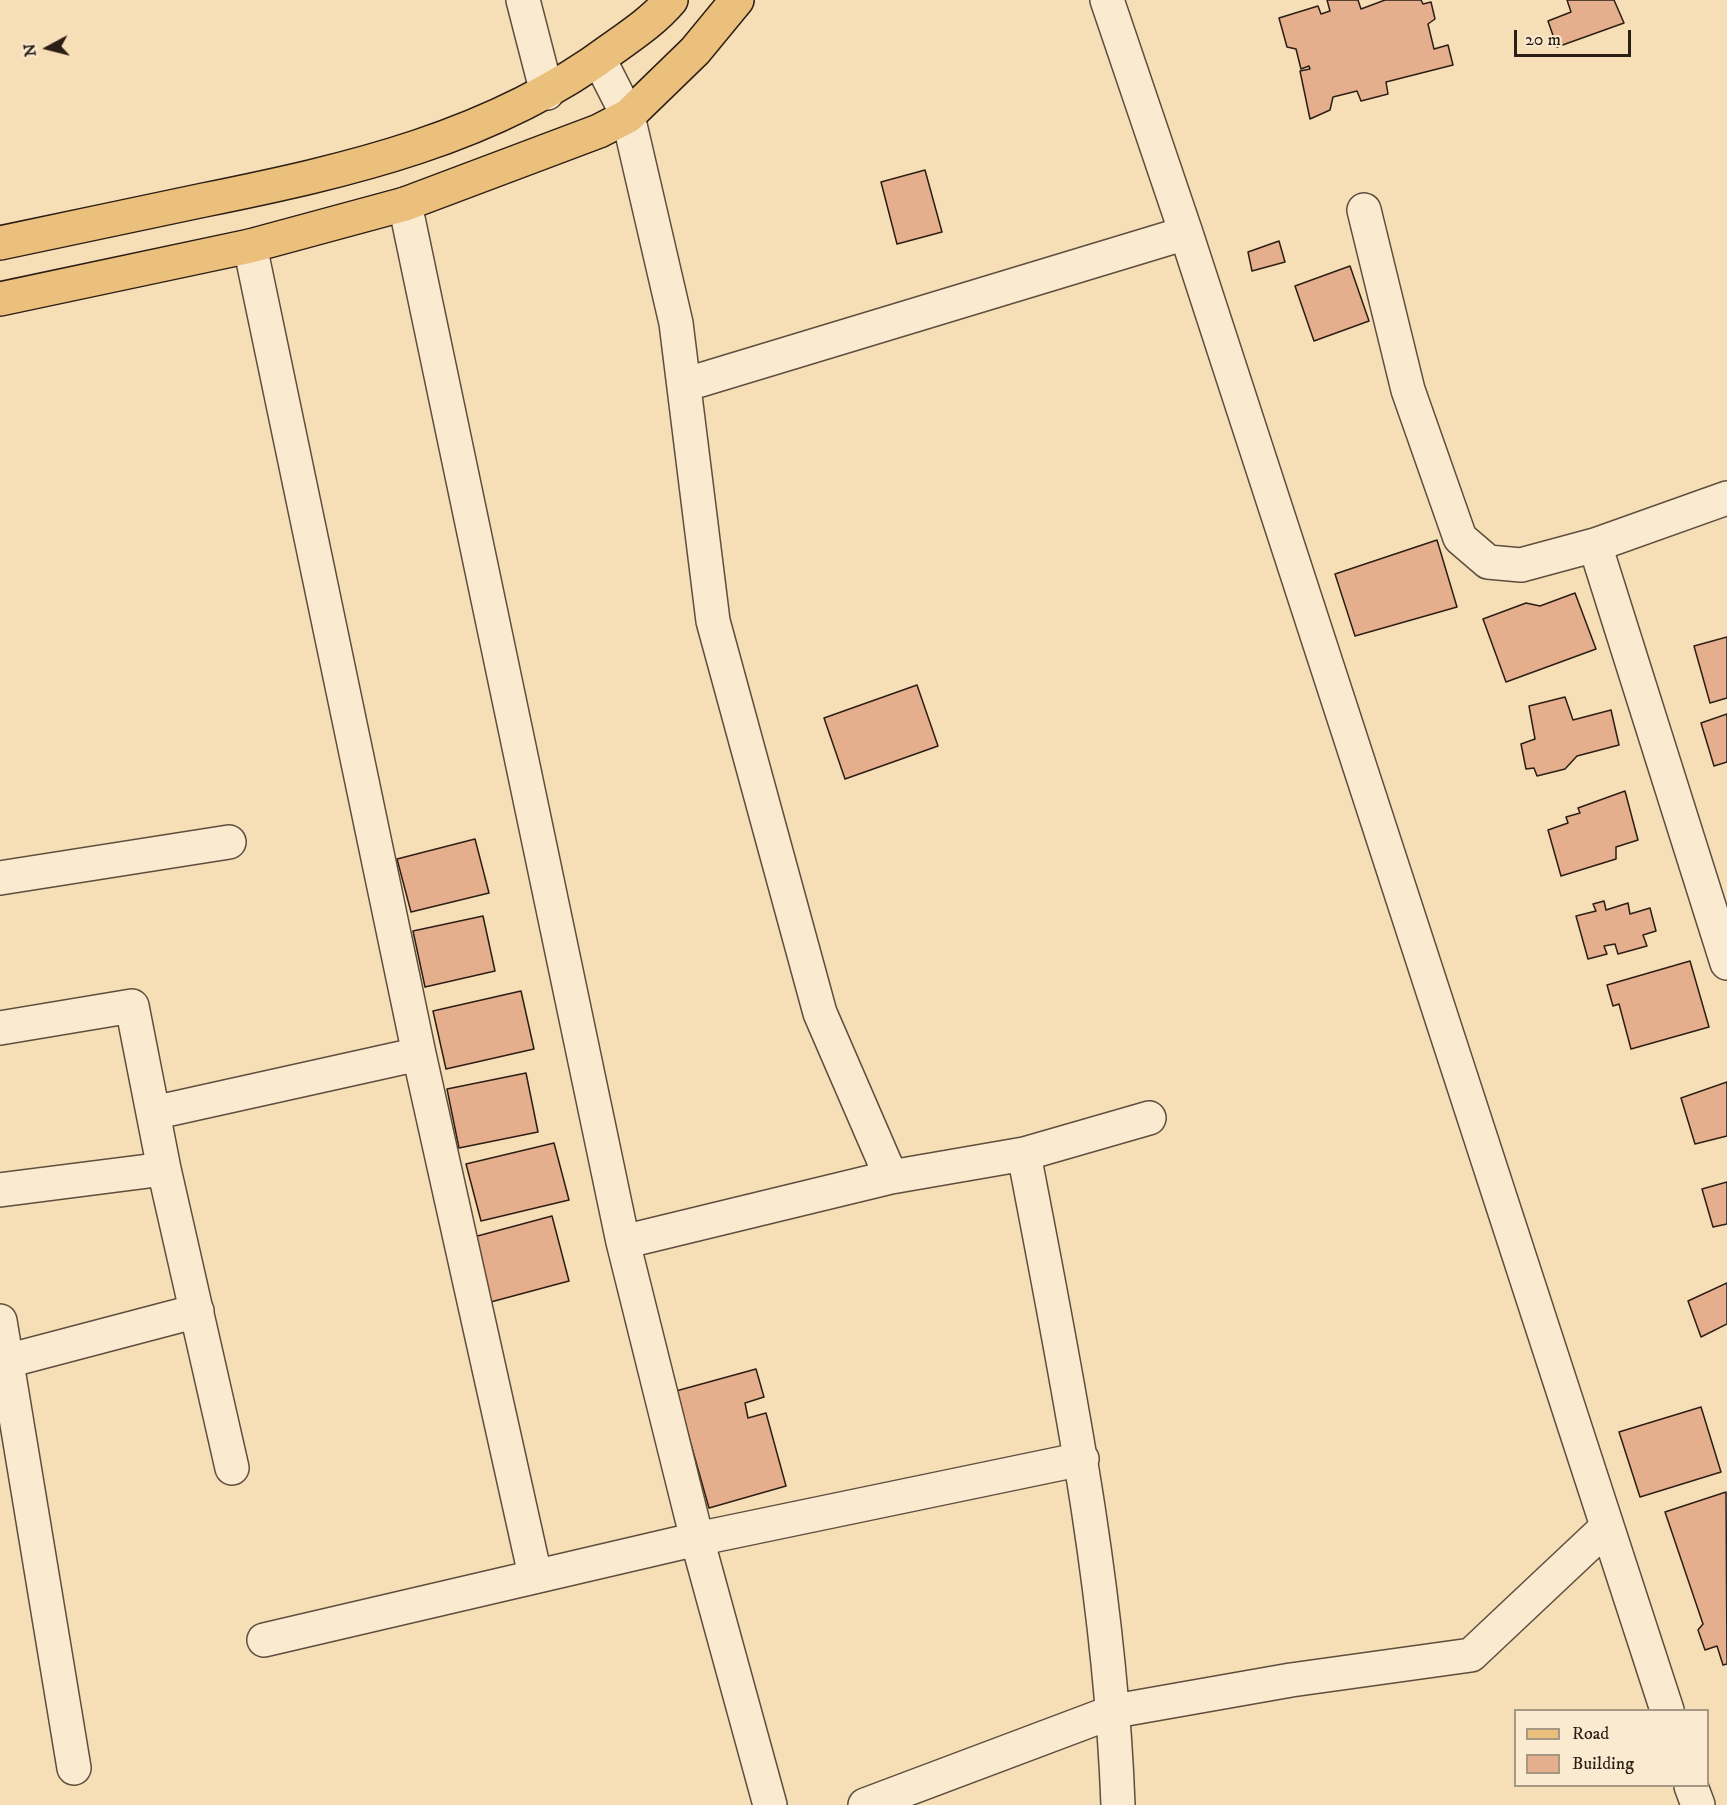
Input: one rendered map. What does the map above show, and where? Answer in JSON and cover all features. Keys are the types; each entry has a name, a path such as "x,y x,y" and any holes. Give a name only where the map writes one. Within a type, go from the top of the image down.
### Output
{"main road":[{"path":"0,243 305,180 394,156 501,116 547,93 659,15 671,0"},
{"path":"0,299 250,246 405,204 570,143 628,116 695,51 736,0"}],"street":[{"path":"523,0 547,93"},
{"path":"1107,0 1186,233 1667,1709"},
{"path":"598,59 628,116 676,323 713,621 820,1013 891,1177"},
{"path":"405,204 623,1242 697,1539 770,1805"},
{"path":"1364,210 1408,390 1460,538 1488,562 1521,565 1595,545 1727,498"},
{"path":"684,385 1186,233"},
{"path":"250,246 419,1054 535,1575"},
{"path":"1595,545 1727,963"},
{"path":"0,878 229,842"},
{"path":"0,1028 132,1006 164,1169 232,1468"},
{"path":"153,1113 419,1054"},
{"path":"623,1242 891,1177 1024,1154 1149,1118"},
{"path":"1024,1154 1082,1460 1115,1711 1118,1805"},
{"path":"0,1190 164,1169"},
{"path":"7,1361 197,1311"},
{"path":"0,1321 74,1768"},
{"path":"264,1640 697,1539 1082,1460"},
{"path":"865,1805 1115,1711 1291,1680 1471,1655 1607,1527"},
{"path":"1692,1787 1698,1805"}],"building":[{"path":"1327,0 1358,0 1361,9 1385,0 1421,0 1423,4 1431,2 1435,19 1428,24 1434,49 1448,45 1453,65 1386,82 1388,94 1361,101 1357,91 1333,97 1330,110 1310,119 1300,71 1310,69 1309,66 1301,69 1296,49 1287,47 1279,18 1318,6 1321,14 1330,11"},
{"path":"1567,0 1614,0 1624,23 1557,47 1548,21 1571,12"},
{"path":"925,170 942,232 897,244 881,182"},
{"path":"1279,241 1285,262 1252,271 1248,252"},
{"path":"1350,266 1369,321 1314,341 1295,286"},
{"path":"1437,540 1457,607 1355,636 1335,574"},
{"path":"1575,593 1596,649 1506,682 1483,619 1526,603 1540,606"},
{"path":"1727,637 1727,698 1710,703 1694,646"},
{"path":"917,685 938,746 845,779 824,718"},
{"path":"1565,697 1573,720 1611,710 1619,745 1577,756 1565,769 1537,776 1534,768 1526,769 1521,744 1535,739 1529,706"},
{"path":"1727,714 1727,762 1714,766 1701,723"},
{"path":"1625,791 1638,840 1616,847 1616,859 1561,876 1548,830 1568,823 1566,817 1580,813 1578,808"},
{"path":"475,839 489,893 411,912 397,859"},
{"path":"1604,901 1606,910 1628,903 1630,914 1650,908 1656,931 1643,935 1647,946 1618,954 1615,944 1604,946 1607,954 1588,959 1576,916 1596,911 1593,904"},
{"path":"483,916 495,971 425,987 413,931"},
{"path":"1690,961 1709,1027 1631,1049 1619,1004 1613,1006 1607,985"},
{"path":"521,991 534,1049 446,1069 433,1011"},
{"path":"526,1073 538,1132 459,1148 447,1089"},
{"path":"1727,1082 1727,1136 1695,1144 1681,1098"},
{"path":"554,1143 569,1200 481,1221 466,1164"},
{"path":"1727,1182 1727,1224 1713,1227 1702,1189"},
{"path":"552,1216 569,1281 487,1303 470,1238"},
{"path":"1727,1283 1727,1324 1701,1337 1688,1301"},
{"path":"756,1369 764,1397 745,1403 748,1418 766,1413 786,1486 709,1508 676,1391"},
{"path":"1701,1407 1721,1472 1640,1497 1619,1432"},
{"path":"1726,1492 1727,1664 1723,1665 1717,1646 1705,1650 1698,1630 1703,1624 1665,1512"}]}
